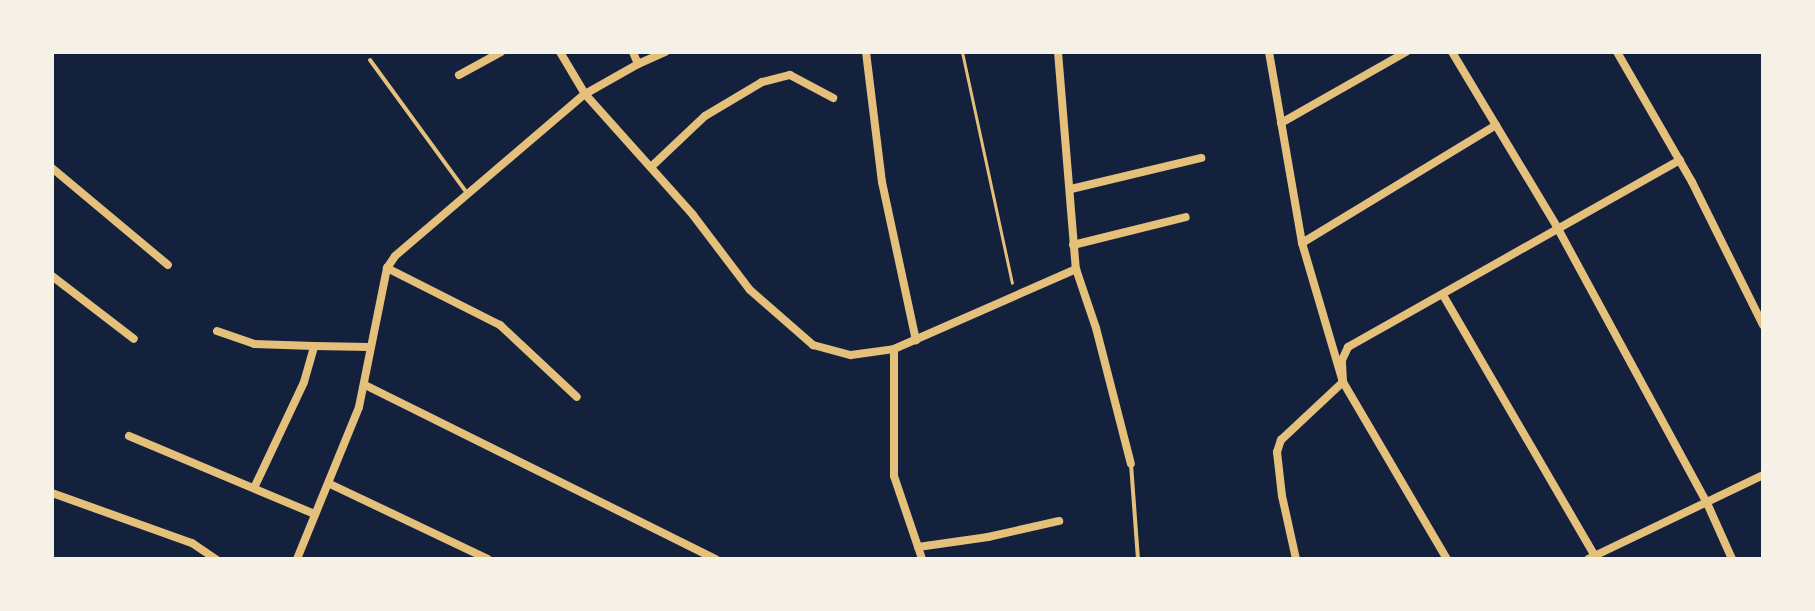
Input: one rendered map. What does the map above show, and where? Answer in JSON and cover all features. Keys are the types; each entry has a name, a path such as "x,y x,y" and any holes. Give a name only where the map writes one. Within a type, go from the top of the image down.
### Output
{"street":[{"path":"459,75 501,52"},
{"path":"560,52 585,94 651,167 750,290 813,345 851,355 894,349 1076,269"},
{"path":"633,52 638,64"},
{"path":"297,559 330,484 365,385 369,347 387,268 395,256 585,94 665,52"},
{"path":"866,52 882,182 916,340"},
{"path":"1058,52 1076,269 1096,328 1131,464"},
{"path":"1269,52 1302,243 1343,382 1447,559"},
{"path":"1281,123 1406,52"},
{"path":"1452,52 1557,227 1707,503 1732,559"},
{"path":"1617,52 1680,160 1763,325"},
{"path":"651,167 705,116 762,82 790,75 833,98"},
{"path":"1302,243 1496,125"},
{"path":"1071,189 1201,158"},
{"path":"1296,559 1282,496 1277,452 1281,440 1343,382 1342,360 1348,347 1680,160"},
{"path":"52,168 168,265"},
{"path":"1073,245 1186,217"},
{"path":"387,268 500,325 577,397"},
{"path":"52,276 134,339"},
{"path":"1443,295 1592,557 1763,475"},
{"path":"217,331 254,344 369,347"},
{"path":"254,488 304,382 314,346"},
{"path":"894,349 894,476 922,559"},
{"path":"365,385 716,559"},
{"path":"129,436 315,514"},
{"path":"330,484 488,559"},
{"path":"52,493 179,538 216,559"},
{"path":"918,547 988,537 1059,521"}],"lane":[{"path":"370,60 467,193"},
{"path":"1131,464 1138,559"}],"path":[{"path":"962,52 1015,298"}]}
